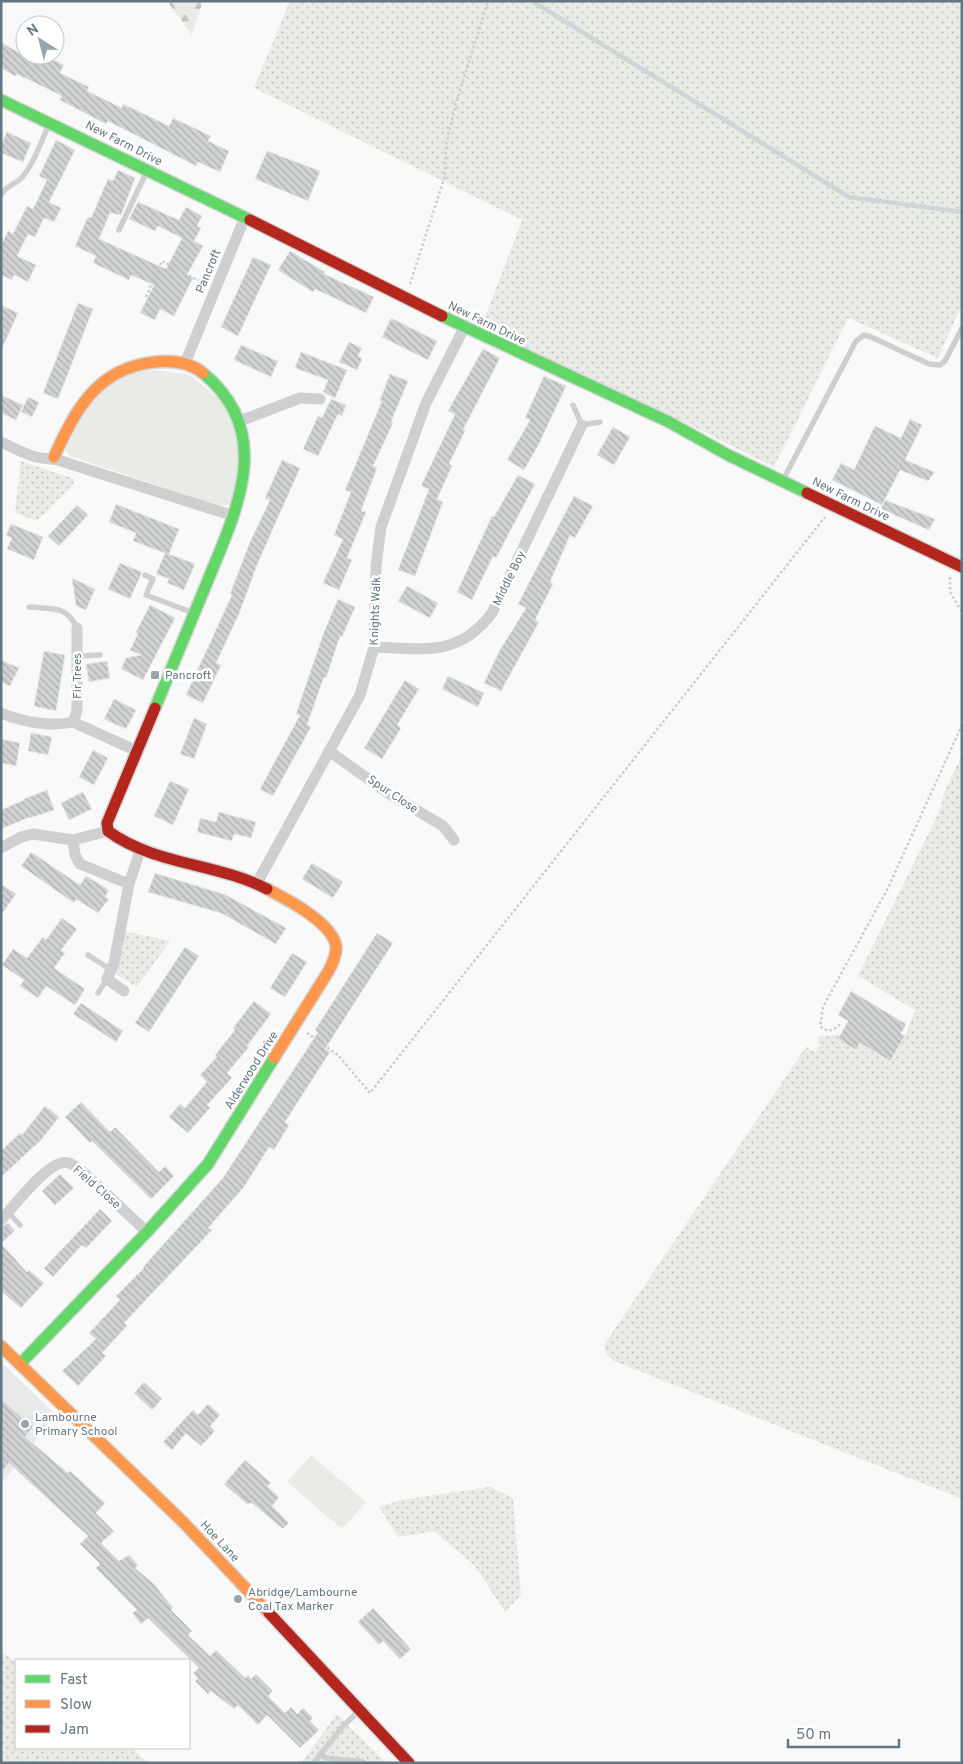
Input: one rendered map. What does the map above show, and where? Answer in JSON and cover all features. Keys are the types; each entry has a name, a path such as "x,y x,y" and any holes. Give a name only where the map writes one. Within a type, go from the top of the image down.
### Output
{"street":[{"name":"New Farm Drive","path":"1,100 246,218 406,297 464,328 669,422 728,455 958,565"},
{"name":"Pancroft","path":"185,363 246,218"},
{"name":"Knights Walk","path":"257,883 360,695 374,647 376,566 381,527 426,403 464,328"},
{"path":"1,848 21,836 33,834 73,840 108,831 107,823 234,516 246,466 240,421 228,399 214,381 185,363 153,362 131,365 114,373 95,387 81,404 54,457"},
{"path":"240,421 300,398 320,399"},
{"name":"Middle Boy","path":"374,647 429,650 448,646 466,639 481,628 492,612 582,425"},
{"path":"1,442 32,456 54,457 67,463 234,516"},
{"name":"Fir Trees","path":"73,722 77,712 77,628"},
{"path":"2,717 59,725 73,722 137,751"},
{"name":"Spur Close","path":"329,751 388,793 443,826 454,840"},
{"name":"Alderwood Drive","path":"20,1364 147,1232 208,1164 334,961 336,945 330,932 319,921 257,883 141,848 114,838 108,831"},
{"path":"73,840 80,864 129,884"},
{"path":"124,991 109,975 114,963 129,884 141,848"},
{"name":"Field Close","path":"5,1216 51,1167 62,1163 72,1164 147,1232"},
{"name":"Hoe Lane","path":"1,1346 183,1522 359,1712 409,1763"}],"lane":[{"path":"1,195 5,187 17,182 24,175 50,122"},
{"path":"118,230 147,170"},
{"path":"783,480 856,341 864,335 929,364 940,365 945,361 962,328"},
{"path":"572,405 582,425 600,422"},
{"path":"144,575 153,579 146,595 194,614"},
{"path":"29,607 64,611 72,618 77,628"},
{"path":"77,656 100,655"},
{"path":"88,955 109,975 98,993"},
{"path":"5,1216 20,1224"},
{"path":"314,1763 343,1726 359,1712"},
{"path":"320,1754 326,1758 363,1762"}],"path":[{"path":"406,297 445,176 446,145 452,120 488,1"},
{"path":"146,297 162,261 215,289"},
{"path":"294,1026 327,1045 338,1055 370,1093 833,506"},
{"path":"958,565 950,578 950,592 962,612"},
{"path":"840,1024 835,1029 828,1031 823,1029 820,1026 820,1016 823,1007 888,888 962,725"}],"shaded area":[{"name":"Lambourne Primary School","path":"1,1362 56,1415 1,1484"}],"green space":[{"path":"167,1 203,1 192,35"},
{"path":"290,1 962,1 962,305 938,358 848,318 774,467 680,420 480,331 522,220 254,88"},
{"path":"155,370 190,375 218,398 233,420 239,457 231,502 227,505 216,505 70,456 66,452 66,447 84,415 107,386 128,373"},
{"path":"21,461 74,479 73,485 37,521 15,513"},
{"path":"962,754 962,1499 614,1361 606,1354 604,1345 806,1047 815,1052 820,1045 817,1041 819,1036 840,1035 838,1039 856,1050 860,1043 890,1061 905,1036 915,1010 858,976 940,810 944,793"},
{"path":"124,931 170,941 137,987 114,973 123,950"},
{"path":"311,1455 366,1502 342,1529 287,1482"},
{"path":"490,1487 513,1498 521,1595 505,1612 475,1566 434,1531 398,1537 379,1507 401,1500"},
{"path":"1,1652 15,1661 15,1749 133,1749 148,1763 1,1763"},
{"path":"337,1714 386,1763 301,1763"}],"building":[{"path":"1,42 15,50 15,65 64,65 60,73 89,87 87,91 122,108 123,104 169,126 173,118 211,136 208,141 229,151 220,172 198,162 196,166 108,121 106,124 60,100 62,96 1,68"},
{"path":"7,132 31,143 23,162 1,153 1,145"},
{"path":"56,140 75,150 49,202 61,208 54,222 44,218 35,237 28,234 17,256 36,265 28,282 14,275 12,280 1,275 1,245 8,231 13,234 27,206 33,209 47,180 39,176"},
{"path":"267,151 320,171 308,201 255,179"},
{"path":"118,170 135,178 121,215 110,213 99,239 166,269 182,238 158,226 155,231 129,219 138,202 179,220 186,207 202,216 197,226 201,228 194,241 203,246 187,275 193,278 174,316 160,309 155,320 140,313 154,285 131,275 129,280 93,263 96,256 75,246 88,217 91,218 108,179 113,181"},
{"path":"290,251 325,272 324,274 374,297 366,313 315,289 313,292 278,270"},
{"path":"253,257 271,265 238,336 221,327"},
{"path":"78,303 93,309 58,399 43,393"},
{"path":"1,305 18,313 1,351"},
{"path":"391,318 437,341 428,360 382,337"},
{"path":"349,342 362,348 358,356 362,359 357,370 339,362"},
{"path":"241,345 278,361 271,377 234,360"},
{"path":"483,349 500,358 463,430 465,431 449,464 452,466 437,499 443,502 415,576 398,570 429,489 421,486 455,414 448,411"},
{"path":"301,352 347,370 335,398 323,392 328,380 295,368"},
{"path":"390,374 408,381 391,422 393,423 373,466 377,468 361,511 366,512 347,558 352,560 339,590 323,583 343,539 334,535 351,492 345,490 382,401 380,400"},
{"path":"544,376 566,386 539,444 524,470 507,460 530,420 525,418"},
{"path":"1,395 23,405 16,420 1,413"},
{"path":"28,397 39,402 32,417 21,412"},
{"path":"331,399 346,405 342,416 338,414 318,456 303,449 318,416 322,418"},
{"path":"910,419 922,425 905,460 935,472 928,481 900,470 882,505 832,480 841,463 854,470 875,426 901,438"},
{"path":"613,427 630,437 614,465 597,455"},
{"path":"282,460 300,468 257,565 239,614 216,663 221,665 203,703 186,695 232,595 230,594 250,542 270,500 265,498"},
{"path":"518,475 535,484 496,558 493,556 472,600 457,592 492,516 494,517"},
{"path":"574,496 593,506 575,538 570,535 550,582 553,584 535,620 539,622 501,691 484,683 500,650 526,608 518,604"},
{"path":"885,500 935,519 929,530 881,509"},
{"path":"116,504 179,529 169,554 195,564 184,590 167,583 169,579 156,574 165,553 133,541 136,533 109,522"},
{"path":"77,505 88,515 59,546 48,536"},
{"path":"11,524 43,537 34,560 7,549 12,538 6,535"},
{"path":"120,563 142,572 130,599 108,589"},
{"path":"72,578 95,589 86,610 76,606"},
{"path":"407,586 438,603 430,618 398,601"},
{"path":"338,599 355,607 342,637 340,636 326,678 324,677 307,725 311,727 273,796 260,789 300,715 296,714 324,632"},
{"path":"150,605 175,618 143,680 121,669 126,658 141,655 130,650 138,633 136,632"},
{"path":"44,651 65,655 56,711 34,706"},
{"path":"1,660 19,668 10,686 1,682"},
{"path":"107,661 110,678 89,682 86,664"},
{"path":"448,676 484,693 478,707 442,689"},
{"path":"405,680 419,689 397,725 401,728 382,759 364,748"},
{"path":"114,699 136,710 126,729 104,719"},
{"path":"194,718 207,724 194,759 180,754"},
{"path":"31,733 52,737 48,755 28,751"},
{"path":"1,739 20,743 16,766 1,763"},
{"path":"93,750 108,758 94,785 79,777"},
{"path":"170,781 189,789 173,825 154,816"},
{"path":"47,790 54,810 30,817 1,829 1,810"},
{"path":"83,792 92,809 69,820 61,803"},
{"path":"219,812 256,822 251,838 234,834 232,841 197,832 200,818 216,822"},
{"path":"31,852 80,885 86,876 109,890 105,897 109,899 98,913 76,899 74,903 21,866"},
{"path":"312,863 343,882 333,898 302,879"},
{"path":"155,873 226,895 286,928 276,944 221,913 148,892"},
{"path":"1,884 16,894 1,915"},
{"path":"62,918 77,929 61,950 65,953 54,968 85,989 75,1005 46,986 38,998 20,986 24,980 2,965 13,949 27,958 43,937 46,940"},
{"path":"377,933 393,943 325,1049 330,1052 285,1122 289,1125 274,1150 269,1147 244,1187 208,1228 212,1230 124,1323 127,1326 102,1353 106,1356 78,1386 62,1371 96,1339 89,1333 120,1300 116,1296 144,1268 223,1178 318,1032 315,1030"},
{"path":"185,947 199,956 149,1032 135,1023"},
{"path":"292,953 307,962 285,997 270,988"},
{"path":"851,991 906,1024 901,1034 905,1036 890,1061 860,1043 856,1050 838,1039 848,1021 838,1015"},
{"path":"254,1001 271,1014 247,1046 249,1047 227,1073 232,1078 207,1105 210,1108 188,1133 169,1117 180,1104 185,1108 207,1082 200,1075 217,1057 215,1055 235,1030 233,1028"},
{"path":"81,1003 123,1031 116,1042 73,1014"},
{"path":"81,1102 110,1132 115,1127 159,1172 165,1166 174,1176 151,1199 92,1141 90,1143 65,1117"},
{"path":"45,1106 59,1117 41,1140 1,1177 1,1151 20,1133 22,1135"},
{"path":"60,1174 74,1188 55,1205 42,1191"},
{"path":"100,1209 112,1221 86,1248 82,1245 53,1277 44,1268"},
{"path":"8,1223 15,1231 1,1243 1,1227"},
{"path":"1,1244 27,1272 29,1270 44,1283 21,1308 1,1291"},
{"path":"144,1382 162,1399 152,1410 134,1393"},
{"path":"1,1399 33,1427 25,1437 68,1473 70,1471 105,1503 96,1513 114,1531 101,1543 119,1561 129,1555 138,1565 135,1568 153,1583 173,1608 171,1610 192,1631 188,1635 210,1656 216,1650 245,1678 248,1675 251,1679 256,1674 273,1691 268,1696 285,1713 291,1707 297,1714 303,1708 313,1718 310,1721 319,1730 300,1748 267,1715 258,1725 238,1705 234,1709 211,1691 208,1694 195,1681 198,1678 193,1673 199,1668 148,1618 141,1624 132,1613 137,1610 96,1568 100,1564 80,1544 88,1536 9,1463 1,1473"},
{"path":"208,1404 220,1415 210,1426 215,1431 201,1446 186,1433 172,1450 163,1442 193,1410 198,1415"},
{"path":"245,1460 271,1483 267,1486 279,1497 272,1506 289,1523 283,1529 252,1503 247,1504 224,1484"},
{"path":"373,1608 411,1649 400,1659 383,1641 379,1645 358,1622"}],"waterway":[{"path":"532,1 849,197 962,212"}],"traffic: fast":[{"path":"1,100 250,220"},
{"path":"442,316 669,422 728,455 807,493"},
{"path":"155,708 228,530 243,475 244,448 239,422 226,397 203,373"},
{"path":"20,1364 147,1232 208,1164 274,1058"}],"traffic: slow":[{"path":"54,457 80,407 103,382 118,373 135,366 168,361 186,364 203,373"},
{"path":"267,889 296,905 317,920 333,937 336,946 333,963 274,1058"},
{"path":"1,1346 183,1522 269,1613"}],"traffic: jam":[{"path":"250,220 442,316"},
{"path":"807,493 962,567"},
{"path":"155,708 107,823 108,831 145,851 248,880 267,889"},
{"path":"269,1613 409,1763"}],"place":[{"name":"Pancroft","path":"155,675"},
{"name":"Lambourne Primary School","path":"25,1424"},
{"name":"Abridge/Lambourne Coal Tax Marker","path":"238,1599"}]}
